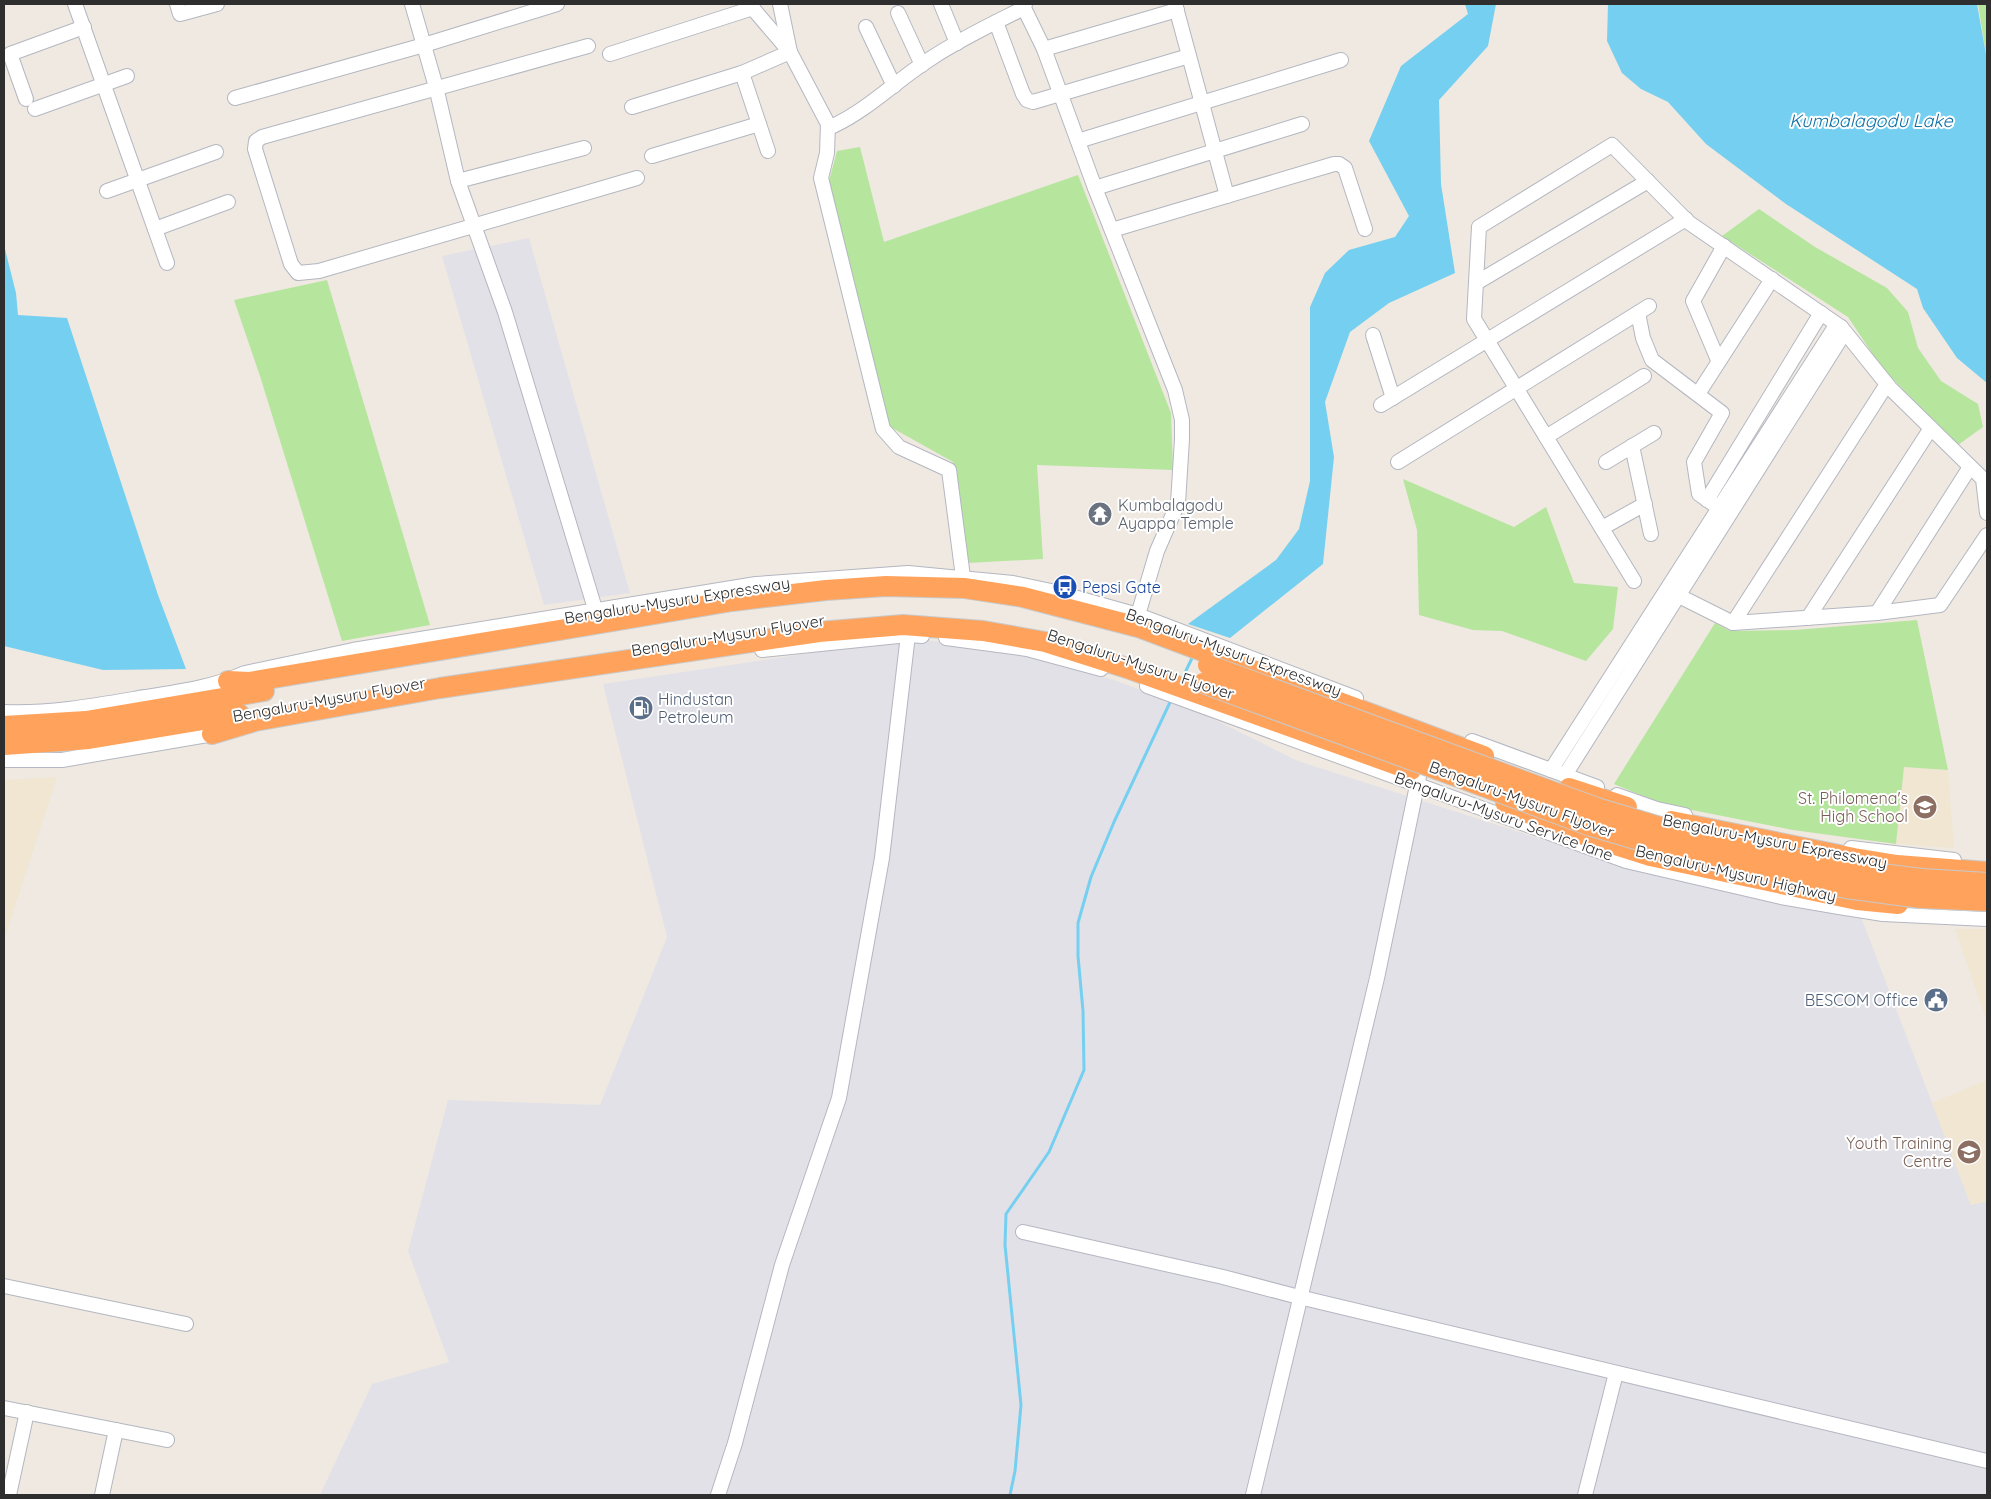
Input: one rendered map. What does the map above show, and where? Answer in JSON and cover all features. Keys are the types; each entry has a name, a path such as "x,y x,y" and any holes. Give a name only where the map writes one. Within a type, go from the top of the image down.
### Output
{"highway":[{"name":"Bengaluru-Mysuru Expressway","path":"228,681 250,682 428,650 732,601 826,590 886,586 964,588 1023,596 1138,627 1434,732 1560,784 1677,823 1789,842 1897,865 1987,872"},
{"name":"Bengaluru-Mysuru Flyover","path":"4,726 86,721 792,604 861,598 950,599 1041,612 1101,628 1201,649"},
{"name":"Bengaluru-Mysuru Flyover","path":"4,744 89,739 804,621 872,616 949,618 1022,628 1096,646 1257,702 1591,826 1693,856 1846,888 1921,898 1987,902"},
{"name":"Bengaluru-Mysuru Highway","path":"212,734 255,721 440,688 819,632 983,631 1045,642 1419,779 1504,803 1571,831 1633,850 1781,891 1953,909 1987,910"},
{"name":"Bengaluru-Mysuru Expressway","path":"1201,649 1597,808 1689,835 1858,871 1922,879 1987,883"}],"street":[{"path":"75,4 167,263"},
{"path":"177,4 180,14 217,4"},
{"path":"412,4 436,87 458,181 505,312 596,612"},
{"path":"236,98 424,45 557,4"},
{"path":"780,4 790,52"},
{"path":"941,4 957,44"},
{"path":"610,54 751,6 790,52 828,124 827,153 821,178 883,428 900,447 950,470 963,576"},
{"path":"828,124 833,126 845,120 922,65 1025,6 1044,49 1175,390 1182,420 1178,503 1157,551 1138,615"},
{"path":"1044,49 1176,7 1227,196"},
{"path":"898,13 922,65"},
{"path":"996,22 1022,94 1027,100 1033,102 1189,56"},
{"path":"84,27 10,54 30,104 127,76"},
{"path":"866,27 894,86"},
{"path":"588,46 436,87 262,137 256,141 255,149 291,264 298,273 319,271 637,178"},
{"path":"632,107 742,72 790,52"},
{"path":"1078,141 1341,60"},
{"path":"742,72 768,151"},
{"path":"652,156 759,124"},
{"path":"1096,188 1302,124"},
{"path":"1634,580 1474,319 1479,227 1612,145 1686,219 1841,327 1887,384 1983,479 1987,513"},
{"path":"458,181 584,148"},
{"path":"107,191 216,152"},
{"path":"1112,230 1339,164 1345,168 1365,229"},
{"path":"1476,283 1648,181"},
{"path":"155,229 228,202"},
{"path":"1381,405 1686,219"},
{"path":"1718,360 1693,301 1724,246"},
{"path":"1698,394 1718,360 1772,279"},
{"path":"1398,462 1644,309 1643,338 1652,360 1722,413 1694,462 1698,494 1719,508"},
{"path":"1707,500 1821,313"},
{"path":"1551,770 1833,330 1841,327"},
{"path":"1565,776 1843,335 1841,327"},
{"path":"1373,335 1393,398"},
{"path":"1546,437 1644,376"},
{"path":"1733,623 1887,384"},
{"path":"1808,618 1931,428"},
{"path":"1606,462 1654,433"},
{"path":"1632,446 1651,534"},
{"path":"1877,613 1970,467"},
{"path":"1602,528 1644,504"},
{"path":"1668,588 1679,597 1733,623 1877,613 1940,605 1987,535"},
{"name":"Bengaluru-Mysuru Expressway","path":"4,712 80,708 228,681 245,673 353,650 596,612 756,584 908,573 963,576 1013,582 1056,592 1138,615 1201,649"},
{"path":"718,1495 735,1442 782,1265 839,1098 882,858 909,630"},
{"path":"1253,1495 1377,978 1419,779 1434,732"},
{"name":"Bengaluru-Mysuru Expressway","path":"1434,732 1551,770 1657,809 1789,842 1987,864"},
{"name":"Bengaluru-Mysuru Highway","path":"4,760 62,760 119,752 212,734"},
{"path":"1789,842 1781,891 1883,914 1987,919"},
{"path":"1023,1232 1223,1277 1299,1297 1987,1461"},
{"path":"4,1286 186,1324"},
{"path":"1584,1495 1616,1373"},
{"path":"4,1408 167,1440"},
{"path":"9,1495 27,1412"},
{"path":"102,1495 116,1430"}],"shaded area":[{"path":"529,238 630,593 544,605 442,256"},
{"path":"912,638 1016,653 1114,680 1193,709 1298,761 1606,860 1861,917 1971,1205 1987,1201 1987,1495 320,1495 372,1384 449,1362 408,1251 448,1100 600,1105 667,937 603,684"},
{"name":"St. Philomena's High School","path":"1904,767 1948,770 1954,848 1896,844"},
{"path":"57,777 4,940 4,780"},
{"path":"1955,929 1987,929 1987,1021"},
{"name":"Youth Training Centre","path":"1987,1080 1987,1201 1971,1205 1932,1103"}],"green space":[{"path":"1978,4 1987,4 1987,60"},
{"path":"860,147 884,242 1078,175 1171,413 1173,470 1037,465 1043,559 967,563 953,462 887,425 829,181 837,151"},
{"path":"1759,209 1815,247 1887,288 1908,312 1918,348 1941,381 1978,404 1983,427 1958,445 1882,368 1848,317 1722,236"},
{"path":"327,280 430,625 342,641 260,376 234,300"},
{"path":"1403,479 1514,527 1546,507 1574,583 1618,587 1613,629 1586,661 1502,631 1473,630 1419,615 1417,530"},
{"path":"1917,620 1948,770 1904,767 1896,844 1793,830 1662,804 1614,784 1715,623 1730,631 1795,630"}],"water":[{"path":"1465,4 1496,4 1488,46 1439,100 1441,184 1455,273 1389,303 1350,332 1325,402 1334,457 1323,564 1230,638 1188,624 1276,560 1299,529 1310,481 1310,307 1325,273 1349,250 1395,237 1409,216 1369,141 1401,66 1468,14"},
{"name":"Kumbalagodu Lake","path":"1608,4 1977,4 1987,60 1987,383 1957,358 1923,308 1917,289 1786,204 1706,144 1668,102 1641,89 1622,73 1607,41"},
{"path":"4,245 16,293 18,315 67,318 158,595 186,669 103,670 4,646"}],"waterway":[{"path":"1182,679 1193,656"},
{"path":"1010,1495 1015,1471 1021,1405 1005,1245 1006,1214 1049,1152 1084,1070 1078,923 1091,877 1114,822 1172,698"}],"place":[{"name":"Kumbalagodu Ayappa Temple","path":"1100,514"},
{"name":"Pepsi Gate","path":"1065,587"},
{"name":"Hindustan Petroleum","path":"641,708"},
{"name":"St. Philomena's High School","path":"1925,807"},
{"name":"BESCOM Office","path":"1936,1000"},
{"name":"Youth Training Centre","path":"1969,1152"}]}
